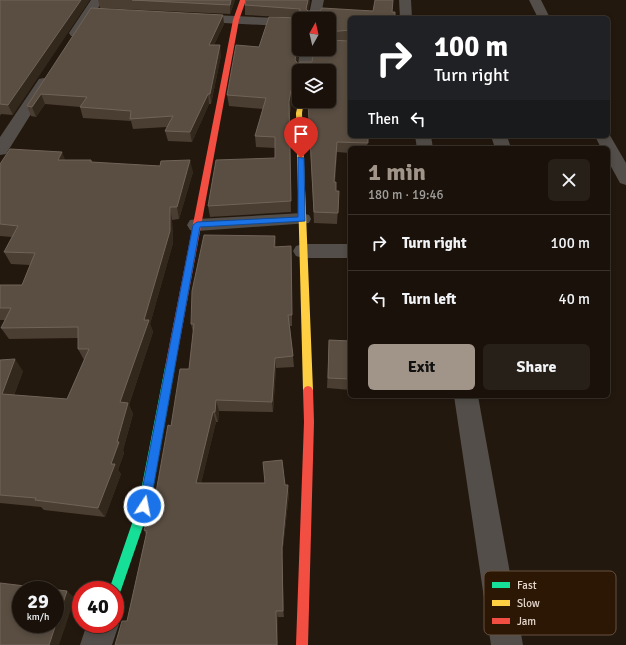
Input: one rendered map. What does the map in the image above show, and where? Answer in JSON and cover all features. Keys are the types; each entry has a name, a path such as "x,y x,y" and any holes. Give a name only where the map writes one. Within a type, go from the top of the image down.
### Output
{"street":[{"path":"118,581 144,506 236,20 243,0"},
{"path":"315,12 318,0"},
{"path":"405,0 406,16"},
{"path":"535,0 543,16"},
{"path":"68,45 93,6 105,13"},
{"path":"182,17 292,23"},
{"path":"0,150 51,71"},
{"path":"300,108 309,422 302,645"},
{"path":"610,149 626,179"},
{"path":"197,225 302,219"},
{"path":"303,251 348,251"},
{"path":"466,398 495,571"},
{"path":"96,645 100,633"},
{"path":"505,635 507,645"}],"building":[{"path":"0,0 81,0 8,105 0,104"},
{"path":"132,0 231,0 230,5"},
{"path":"246,0 308,0 306,9 308,11 320,11 322,8 373,11 375,0 393,0 392,12 395,12 395,16 348,16 348,30 336,31 336,12 300,12 300,9 245,5"},
{"path":"91,8 223,15 209,45 220,45 210,94 208,94 190,132 165,131 173,116 130,119 131,111 80,107 87,97 41,94 32,107 27,106"},
{"path":"269,17 292,18 292,56 296,56 295,60 298,64 292,64 292,89 289,102 291,201 208,206 216,160 275,158 275,137 255,136 266,98 227,95 236,45 259,47"},
{"path":"336,40 348,41 348,138 368,138 368,143 337,142 334,182 336,182 336,191 339,191 338,213 314,212 308,108 336,108 336,64 299,64 300,62 312,62 313,56 336,56"},
{"path":"10,149 62,152 58,160 91,160 91,162 160,166 161,161 190,160 177,207 170,207 170,231 144,320 149,320 120,402 128,403 117,442 119,442 111,464 115,464 98,508 35,500 36,498 0,495 0,360 15,359 2,394 67,399 89,349 78,349 78,327 1,328 11,308 0,308 0,285 22,285 35,253 4,252 18,226 0,224 0,164"},
{"path":"204,235 275,236 274,247 291,246 292,315 288,315 293,356 275,358 272,402 216,400 215,412 213,412 196,483 265,483 263,462 282,460 285,485 288,485 282,548 283,611 276,611 277,645 115,645 118,633 124,633 124,621 127,621 147,531 144,530 155,498 168,425 171,426 180,369 189,369 194,324 191,324 192,291"},
{"path":"329,340 348,341 348,379 328,378"},
{"path":"0,583 12,584 12,633 53,633 49,645 0,645"},
{"path":"64,591 67,591 64,600"}],"traffic: fast":[{"path":"118,581 144,506 170,367"}],"traffic: slow":[{"path":"300,108 308,390"}],"traffic: jam":[{"path":"170,367 236,20 243,0"},
{"path":"302,645 309,422 308,390"}],"route":[{"path":"144,506 197,225 302,219 301,158"}]}
